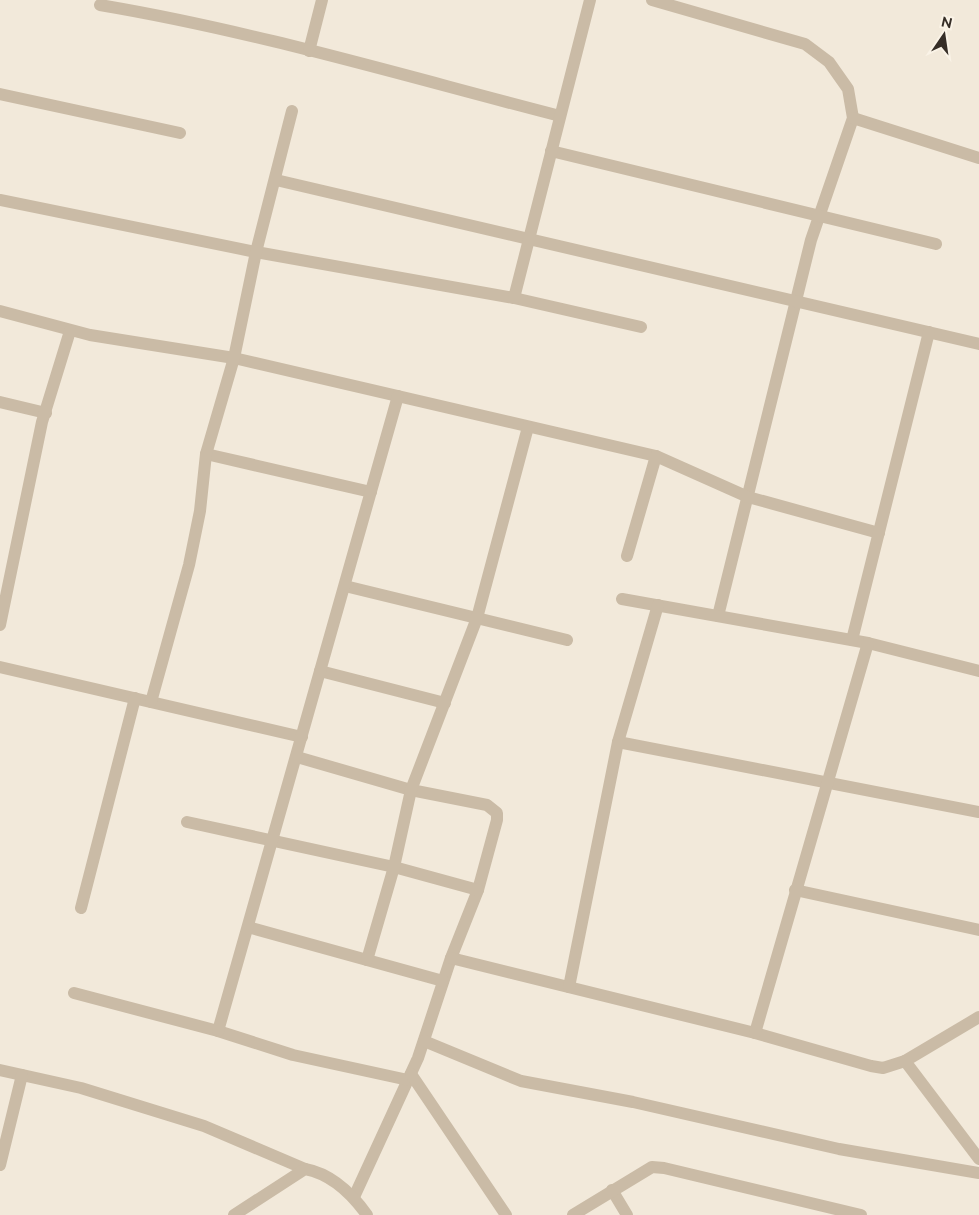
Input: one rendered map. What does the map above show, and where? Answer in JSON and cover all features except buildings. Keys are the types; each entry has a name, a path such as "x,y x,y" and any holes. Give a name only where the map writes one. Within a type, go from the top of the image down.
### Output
{"street":[{"path":"309,51 322,0"},
{"path":"514,298 590,0"},
{"path":"652,0 805,44 829,62 848,89 853,118 811,240 718,616"},
{"path":"100,5 148,13 309,51 560,116"},
{"path":"0,94 180,133"},
{"path":"151,702 189,565 200,511 206,454 234,358 256,252 276,180 292,111"},
{"path":"853,118 979,158"},
{"path":"551,151 936,244"},
{"path":"276,180 797,300 979,344"},
{"path":"0,200 256,252 514,298 641,327"},
{"path":"0,311 70,331 234,358 656,456 748,497 878,533"},
{"path":"0,625 46,413 70,331"},
{"path":"852,640 929,332"},
{"path":"218,1031 398,396"},
{"path":"0,402 46,413"},
{"path":"367,960 394,867 411,790 477,618 528,427"},
{"path":"206,454 372,492"},
{"path":"627,556 656,456"},
{"path":"345,586 568,640"},
{"path":"622,599 868,643 979,671"},
{"path":"569,987 618,742 658,606"},
{"path":"755,1033 868,643"},
{"path":"0,667 302,737"},
{"path":"320,672 445,703"},
{"path":"81,908 135,698"},
{"path":"618,742 979,812"},
{"path":"296,757 411,790 487,805 497,813 497,820 478,890 451,958 424,1041 410,1077 354,1197"},
{"path":"187,822 394,867 478,890"},
{"path":"795,890 979,930"},
{"path":"248,928 444,981"},
{"path":"451,958 755,1033 883,1068 905,1061 979,1017"},
{"path":"74,993 218,1031 293,1055 410,1077 506,1215"},
{"path":"424,1041 522,1081 633,1102 839,1149 979,1173"},
{"path":"905,1061 979,1159"},
{"path":"0,1070 80,1088 204,1126 329,1178 354,1197 367,1215"},
{"path":"0,1165 22,1075"},
{"path":"573,1215 652,1167 664,1168 861,1215"},
{"path":"234,1215 305,1169"},
{"path":"612,1190 627,1215"}]}
